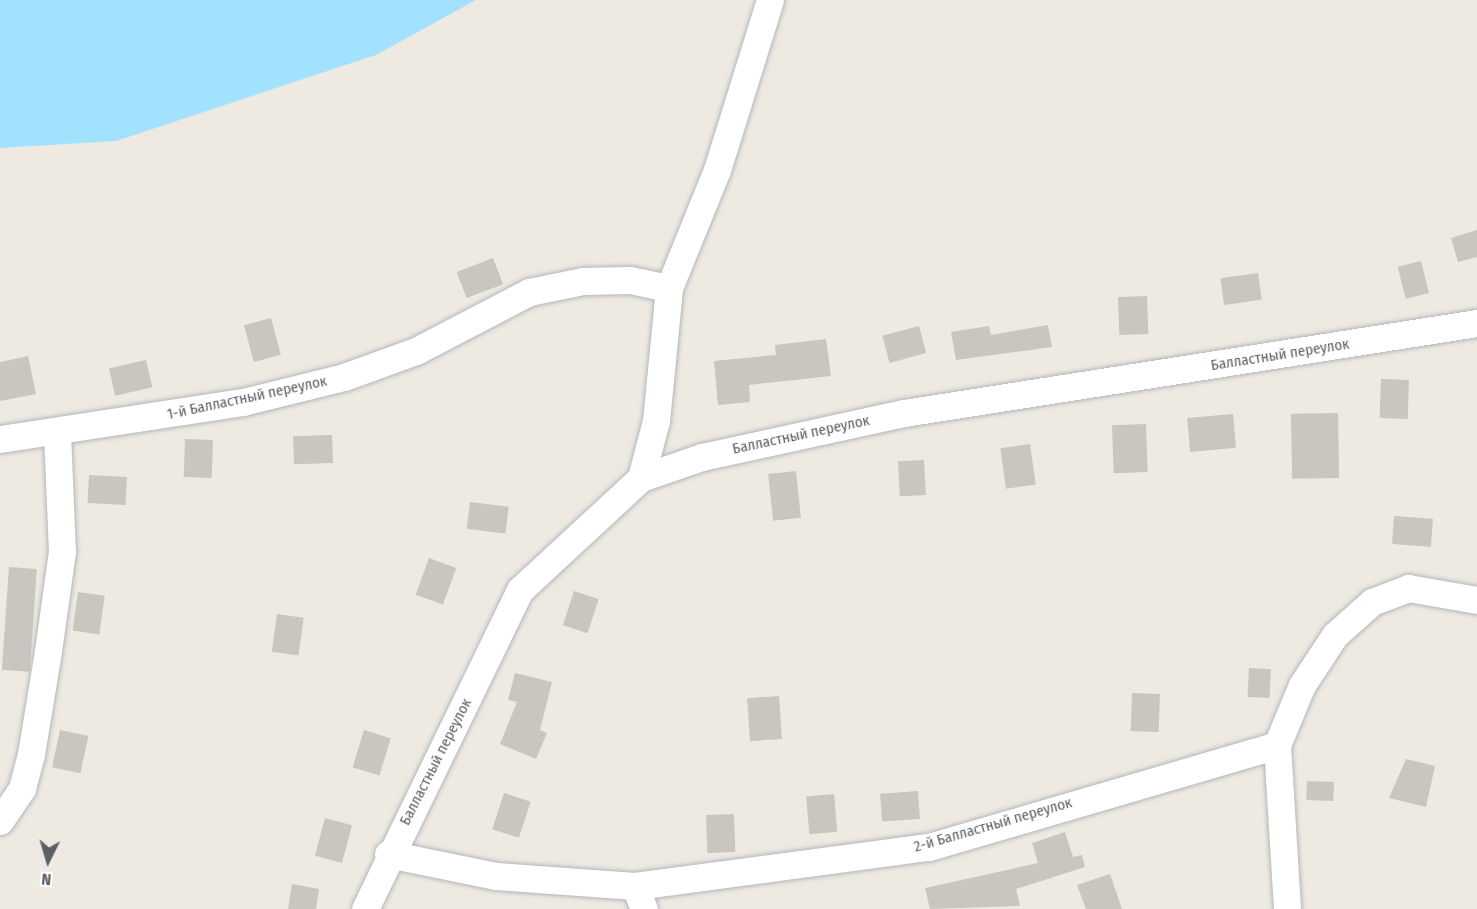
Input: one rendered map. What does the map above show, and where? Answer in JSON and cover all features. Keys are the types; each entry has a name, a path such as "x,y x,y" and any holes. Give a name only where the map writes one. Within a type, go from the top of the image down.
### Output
{"street":[{"path":"641,478 656,421 669,288 717,170 770,0"},
{"name":"1-й Балластный переулок","path":"0,439 243,402 344,377 416,351 529,291 583,281 630,280 669,288"},
{"name":"Балластный переулок","path":"365,909 388,854 520,590 641,478 702,457 904,413 1477,323"},
{"path":"0,821 22,788 31,754 48,651 62,552 57,431"},
{"path":"1287,909 1276,745 1302,685 1335,635 1372,602 1408,588 1477,600"},
{"name":"2-й Балластный переулок","path":"388,854 496,876 640,898 929,847 1276,745"}],"water":[{"path":"0,0 476,0 376,55 116,141 0,148"}],"building":[{"path":"1477,230 1477,257 1458,262 1451,238"},
{"path":"493,258 503,284 467,298 457,272"},
{"path":"1421,261 1429,293 1406,299 1398,267"},
{"path":"1258,273 1262,300 1224,305 1220,278"},
{"path":"1147,296 1148,334 1119,335 1118,297"},
{"path":"271,318 281,355 254,362 244,325"},
{"path":"1048,325 1052,347 956,360 951,332 989,326 991,335"},
{"path":"919,326 926,353 890,363 882,336"},
{"path":"826,339 831,376 749,385 750,402 718,405 714,361 776,355 775,345"},
{"path":"28,356 36,394 0,401 0,362"},
{"path":"146,360 152,387 115,396 109,369"},
{"path":"1381,379 1409,380 1408,419 1380,418"},
{"path":"1338,413 1339,478 1292,479 1291,414"},
{"path":"1233,414 1236,448 1190,452 1187,418"},
{"path":"1146,424 1148,472 1114,473 1112,425"},
{"path":"332,435 333,463 294,464 293,436"},
{"path":"185,439 213,440 212,478 184,477"},
{"path":"1030,444 1036,485 1006,489 1000,448"},
{"path":"924,460 926,495 900,496 898,461"},
{"path":"796,471 801,518 773,521 768,474"},
{"path":"89,475 127,477 125,505 88,503"},
{"path":"470,502 509,507 505,534 467,529"},
{"path":"1394,516 1433,519 1431,547 1392,544"},
{"path":"429,558 456,568 443,605 416,595"},
{"path":"9,567 37,569 30,672 2,670"},
{"path":"574,591 599,599 588,633 563,625"},
{"path":"78,592 105,596 99,634 73,631"},
{"path":"277,614 304,618 298,655 272,652"},
{"path":"1249,668 1271,669 1269,698 1247,697"},
{"path":"515,673 552,682 540,730 547,733 536,759 500,744 517,702 508,700"},
{"path":"1132,693 1160,694 1159,732 1131,731"},
{"path":"779,696 782,739 750,741 747,698"},
{"path":"60,730 88,736 80,773 52,767"},
{"path":"364,730 391,738 379,775 353,767"},
{"path":"1406,759 1435,766 1426,807 1389,798"},
{"path":"1307,781 1334,782 1333,801 1306,800"},
{"path":"918,791 920,819 882,822 880,794"},
{"path":"504,793 531,802 519,838 492,829"},
{"path":"834,794 837,832 809,834 806,796"},
{"path":"734,814 735,852 707,853 706,815"},
{"path":"325,818 352,825 342,863 315,856"},
{"path":"1065,832 1073,857 1082,855 1085,867 1016,889 1020,906 930,909 925,888 1038,863 1032,843"},
{"path":"1110,874 1122,909 1086,909 1077,885"},
{"path":"292,884 319,889 316,909 288,909"}]}
